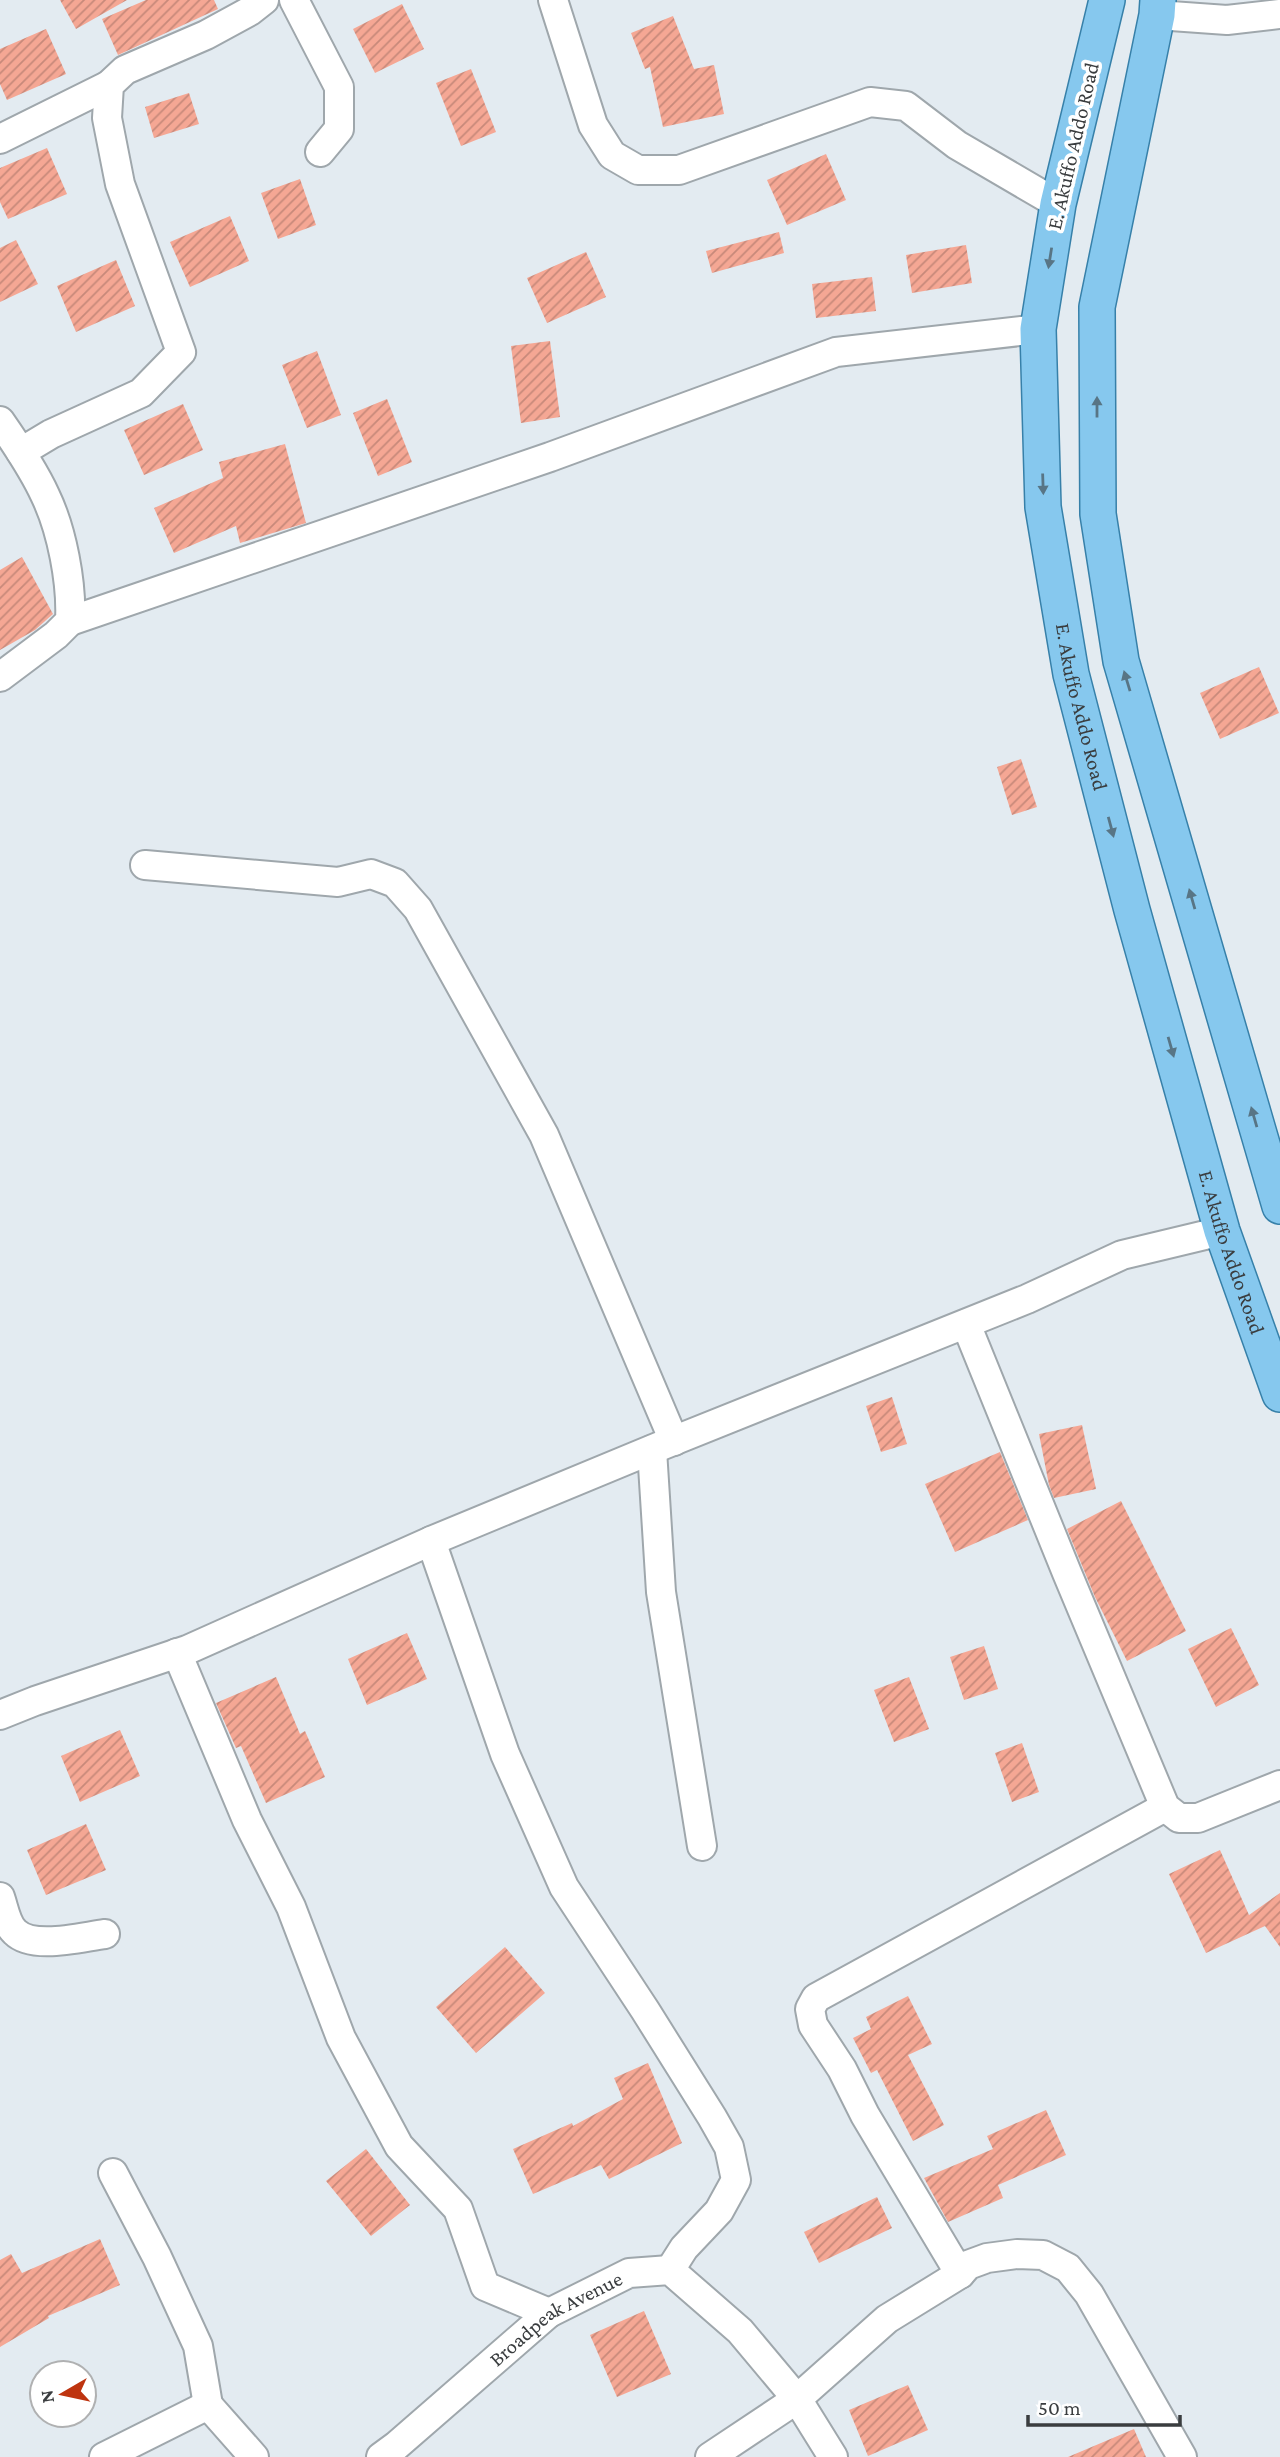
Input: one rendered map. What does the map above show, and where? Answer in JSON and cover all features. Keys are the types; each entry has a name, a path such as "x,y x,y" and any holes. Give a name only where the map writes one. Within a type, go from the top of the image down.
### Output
{"main road":[{"name":"E. Akuffo Addo Road","path":"1107,0 1058,204 1038,329 1043,507 1071,674 1132,910 1222,1231 1280,1394"},
{"path":"1157,7 1097,307 1098,514 1121,662 1274,1168 1280,1206"}],"street":[{"path":"0,139 109,85 125,70 206,35 250,11 264,0"},
{"path":"293,0 339,87 339,130 320,152"},
{"path":"553,0 593,125 612,155 638,170 679,170 870,102 906,106 957,145 1058,204"},
{"path":"1157,7 1227,20 1280,14"},
{"path":"21,452 51,434 141,393 181,352 120,184 107,118 109,85"},
{"path":"0,677 56,635 70,621 537,462 836,352 1038,329"},
{"path":"0,421 45,495 57,524 71,598 70,621"},
{"path":"145,865 338,882 371,874 395,883 418,909 544,1135 663,1445 661,1592 702,1846"},
{"path":"0,1715 177,1653 431,1541 1027,1299 1122,1255 1222,1231"},
{"path":"966,1324 1165,1807 1179,1818 1198,1818 1280,1785"},
{"path":"431,1541 505,1754 564,1887 645,2010 729,2147 736,2180 719,2211 684,2248 670,2270 740,2331 797,2399 833,2457"},
{"path":"177,1653 247,1820 291,1907 341,2038 399,2146 458,2209 485,2286 549,2313"},
{"path":"960,2274 865,2115 842,2069 813,2025 810,2009 816,1998 1165,1807"},
{"path":"0,1897 15,1933 36,1943 105,1934"},
{"path":"113,2173 157,2257 198,2346 208,2405 254,2457"},
{"path":"710,2457 797,2399 887,2319 960,2274 968,2265 988,2258 1017,2254 1043,2255 1068,2268 1089,2294 1182,2457"},
{"name":"Broadpeak Avenue","path":"381,2457 549,2313 629,2273 670,2270"},
{"path":"104,2457 208,2405"}],"building":[{"path":"60,0 127,0 76,29"},
{"path":"146,0 214,0 218,9 118,55 102,19"},
{"path":"402,4 424,49 375,73 353,29"},
{"path":"673,16 694,69 714,65 724,114 663,127 650,67 645,69 631,33"},
{"path":"46,29 66,74 7,100 0,84 0,49"},
{"path":"471,69 496,132 461,146 436,83"},
{"path":"189,93 199,124 154,138 145,107"},
{"path":"47,148 67,194 8,219 0,202 0,168"},
{"path":"826,154 846,200 787,225 767,180"},
{"path":"300,179 316,225 278,239 261,193"},
{"path":"230,216 249,261 190,287 170,242"},
{"path":"779,232 784,253 712,273 706,251"},
{"path":"16,240 38,284 0,302 0,248"},
{"path":"966,245 972,283 912,293 906,255"},
{"path":"586,252 606,297 547,323 527,278"},
{"path":"116,260 135,306 76,332 57,286"},
{"path":"872,277 876,311 816,318 812,284"},
{"path":"550,341 560,417 521,423 511,346"},
{"path":"317,351 341,415 307,428 282,365"},
{"path":"387,399 412,462 378,476 353,413"},
{"path":"183,404 203,450 144,475 124,430"},
{"path":"285,444 306,523 240,543 236,526 174,553 154,508 223,478 219,462"},
{"path":"22,557 53,614 35,630 0,650 0,570"},
{"path":"1259,667 1279,713 1220,739 1200,693"},
{"path":"1021,759 1037,807 1012,815 997,767"},
{"path":"892,1397 907,1444 881,1452 866,1406"},
{"path":"1082,1425 1096,1489 1054,1498 1039,1434"},
{"path":"1000,1452 1028,1520 955,1552 925,1484"},
{"path":"1121,1501 1186,1631 1127,1661 1095,1597 1067,1529"},
{"path":"1231,1628 1259,1685 1216,1707 1188,1649"},
{"path":"407,1633 427,1679 367,1705 348,1659"},
{"path":"984,1646 998,1689 964,1700 950,1657"},
{"path":"276,1677 300,1734 305,1731 325,1777 266,1803 241,1746 236,1748 216,1703"},
{"path":"909,1677 929,1729 894,1742 874,1690"},
{"path":"120,1730 140,1776 80,1802 61,1756"},
{"path":"1022,1743 1039,1792 1012,1802 995,1753"},
{"path":"86,1824 106,1870 46,1895 27,1850"},
{"path":"1220,1850 1249,1915 1280,1893 1280,1947 1265,1926 1206,1953 1169,1874"},
{"path":"505,1947 545,1993 476,2053 436,2007"},
{"path":"908,1996 932,2044 908,2055 944,2125 913,2141 877,2070 871,2073 853,2038 871,2029 866,2017"},
{"path":"648,2063 682,2143 609,2179 601,2165 533,2194 513,2149 572,2123 573,2126 623,2099 614,2078"},
{"path":"1046,2110 1066,2155 998,2185 1003,2198 948,2222 924,2178 993,2149 987,2136"},
{"path":"366,2149 410,2205 371,2236 326,2181"},
{"path":"877,2197 892,2228 819,2263 804,2232"},
{"path":"100,2239 120,2285 48,2316 49,2318 0,2347 0,2260 11,2254 22,2273"},
{"path":"644,2311 671,2374 617,2397 590,2335"},
{"path":"908,2385 928,2430 868,2456 849,2410"},
{"path":"1134,2429 1146,2457 1068,2457"}]}
